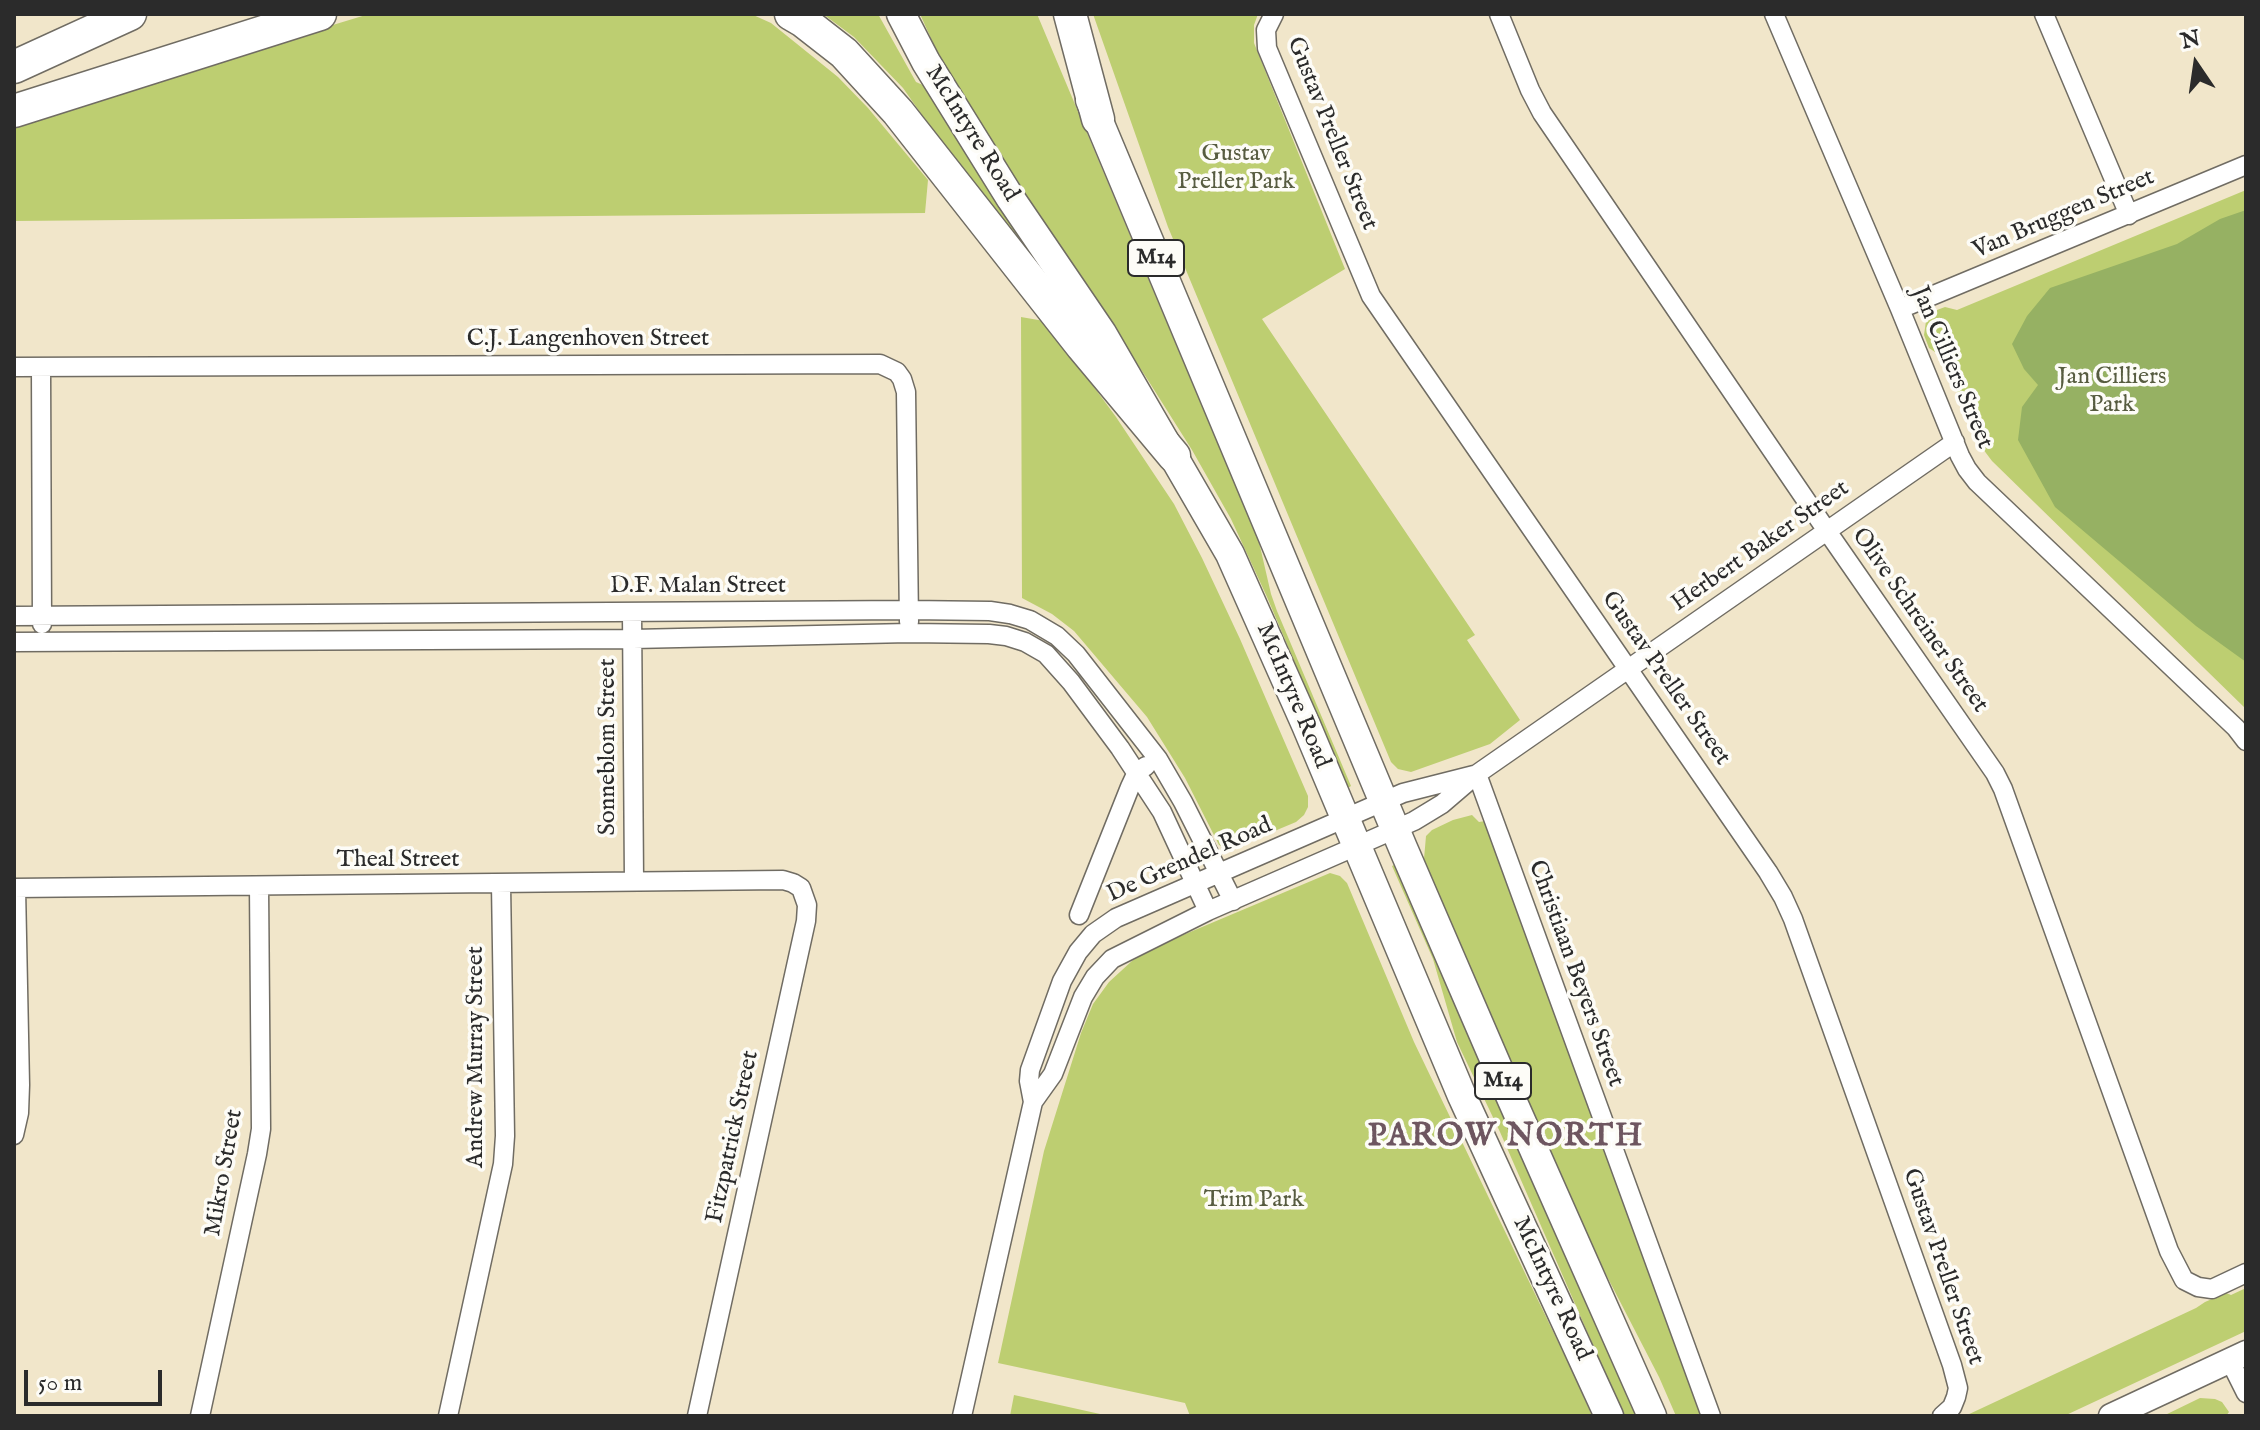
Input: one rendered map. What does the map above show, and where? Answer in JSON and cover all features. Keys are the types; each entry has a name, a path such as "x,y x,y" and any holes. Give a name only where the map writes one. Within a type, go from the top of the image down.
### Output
{"highway":[{"path":"14,67 130,14"},
{"path":"95,84 288,14"},
{"path":"14,111 320,14"},
{"path":"791,14 844,53 898,112 1082,346 1174,456"},
{"path":"1070,14 1098,119"}],"main road":[{"name":"McIntyre Road","path":"901,14 926,62 1011,199 1102,333 1230,554 1306,725 1462,1096 1609,1416"},
{"name":"McIntyre Road","path":"1054,14 1383,802 1652,1416"}],"street":[{"name":"Gustav Preller Street","path":"1274,14 1266,30 1267,48 1371,296 1768,872 1793,919 1952,1365 1958,1388 1947,1411"},
{"name":"Olive Schreiner Street","path":"1499,14 1542,113 1995,773 2169,1251 2184,1280 2212,1289 2246,1273"},
{"name":"Jan Cilliers Street","path":"1774,14 1960,456 1977,482 2236,728 2246,741"},
{"path":"2044,14 2129,215"},
{"name":"Van Bruggen Street","path":"1900,309 2246,165"},
{"name":"C.J. Langenhoven Street","path":"14,367 880,364 897,372 906,392 909,633"},
{"path":"41,367 42,642"},
{"name":"Herbert Baker Street","path":"1356,847 1414,821 1442,804 1477,774 1955,442"},
{"name":"D.F. Malan Street","path":"14,616 909,610 1010,614 1030,620 1057,636 1076,654 1158,759 1233,901"},
{"name":"Sonneblom Street","path":"632,612 634,881"},
{"name":"D.F. Malan Street","path":"14,642 633,639 909,633 1006,636 1046,654 1071,682 1137,772 1162,812 1208,911"},
{"path":"1137,772 1158,759"},
{"name":"De Grendel Road","path":"1079,915 1137,772"},
{"name":"Herbert Baker Street","path":"1383,802 1432,784 1477,774"},
{"name":"Christiaan Beyers Street","path":"1477,774 1711,1416"},
{"name":"De Grendel Road","path":"1033,1102 1030,1070 1062,981 1078,952 1093,934 1116,918 1383,802"},
{"name":"De Grendel Road","path":"962,1416 1033,1102 1053,1074 1083,997 1095,977 1112,959 1129,949 1356,847"},
{"name":"Theal Street","path":"15,888 783,880"},
{"name":"Fitzpatrick Street","path":"697,1416 806,921 807,905 801,888 783,880"},
{"name":"Andrew Murray Street","path":"448,1416 503,1164 501,884"},
{"name":"Mikro Street","path":"200,1416 261,1129 259,886"},
{"path":"14,1135 20,1085 15,888"},
{"path":"2111,1416 2238,1357 2246,1393"}],"green space":[{"path":"369,14 751,14 771,23 838,77 868,108 928,180 925,213 14,221 14,122"},
{"path":"823,14 878,14 916,82 925,86 1031,248 1047,279 960,169 903,88 854,37"},
{"path":"920,14 1037,14 1259,542 1277,611 1351,786 1348,788 1231,519 1146,377 966,104"},
{"name":"Gustav Preller Park","path":"1093,14 1258,14 1254,25 1254,43 1345,269 1262,319 1475,635 1467,640 1520,720 1490,744 1411,772 1398,769 1391,762 1168,227"},
{"name":"Jan Cilliers Park","path":"2246,190 2246,709 1992,461 1983,449 1941,356 1929,348 1924,335 1926,321 1937,310 1945,307 1957,310"},
{"name":"Jan Cilliers Park","path":"2246,210 2246,662 2196,626 2055,507 2018,440 2022,407 2038,385 2024,369 2012,344 2027,316 2050,288 2177,244 2220,219"},
{"path":"1021,317 1044,321 1055,334 1174,504 1240,639 1308,796 1308,807 1296,822 1229,850 1219,845 1185,778 1147,717 1074,631 1052,614 1022,598"},
{"path":"1472,815 1479,822 1485,821 1701,1416 1676,1416 1582,1228 1424,859 1426,836 1432,830"},
{"path":"1398,863 1636,1416 1624,1416 1500,1132 1457,1042 1433,959 1392,866"},
{"name":"Trim Park","path":"1330,873 1340,876 1347,883 1414,1042 1592,1416 1190,1416 1185,1403 998,1363 1044,1151 1093,1004 1109,982 1133,960 1157,946"},
{"path":"2246,1288 2246,1331 2064,1416 1965,1416 2205,1302"},
{"path":"1014,1395 1064,1406 1109,1416 1010,1416"},
{"path":"2200,1398 2222,1402 2229,1412 2226,1416 2163,1416"}],"district":[{"name":"PAROW NORTH","path":"1506,1138"}]}
